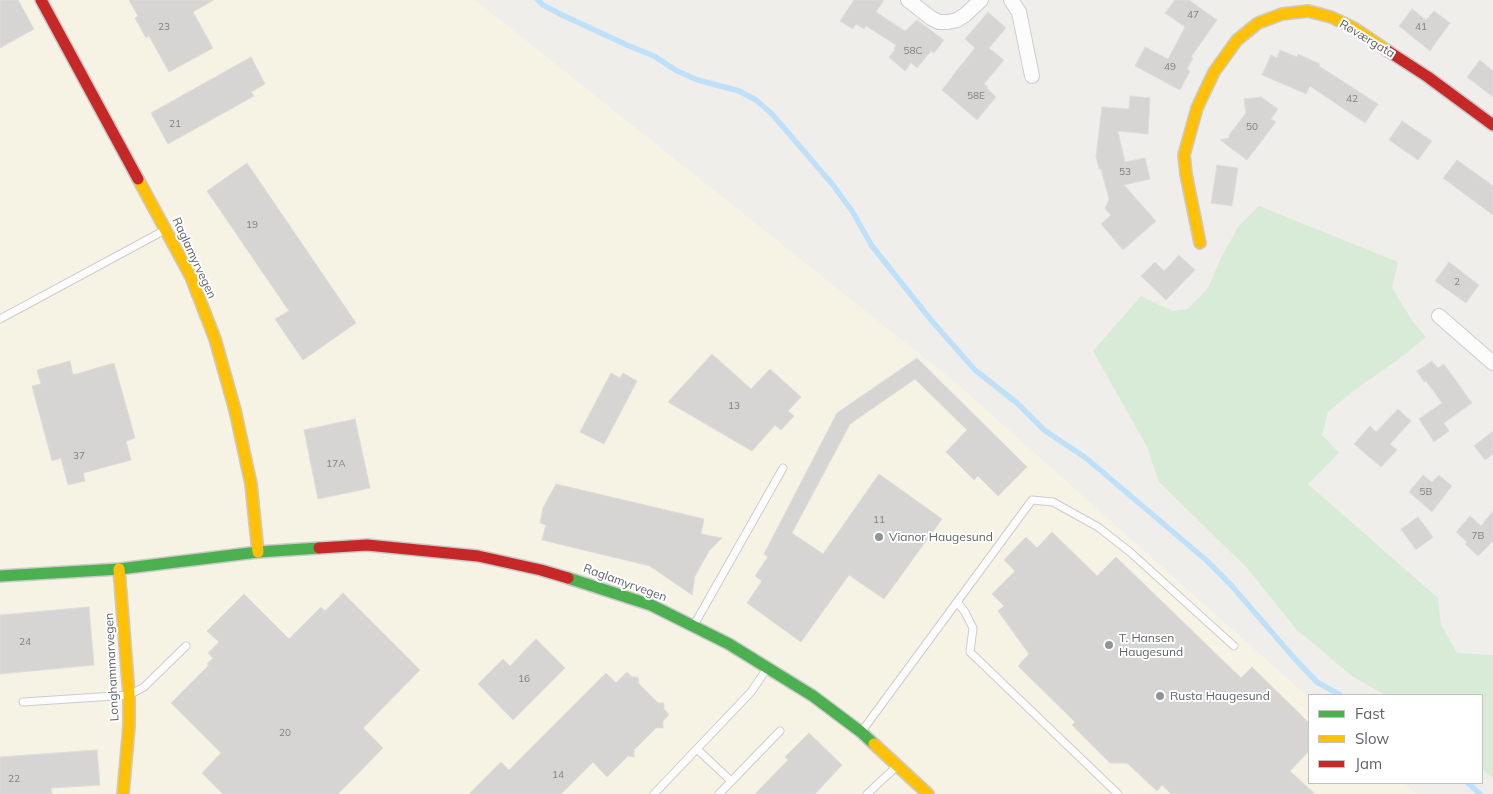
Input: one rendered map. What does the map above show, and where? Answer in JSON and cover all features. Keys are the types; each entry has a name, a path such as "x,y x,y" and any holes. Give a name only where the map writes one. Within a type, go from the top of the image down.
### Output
{"street":[{"name":"Raglamyrvegen","path":"41,0 166,229 191,278 215,339 235,410 251,484 258,552"},
{"path":"908,0 930,18 938,22 948,22 966,15 980,0"},
{"path":"1011,0 1019,12 1032,76"},
{"name":"Røværgata","path":"1200,243 1186,174 1184,154 1189,133 1197,108 1214,72 1237,40 1258,23 1282,14 1308,11 1331,17 1354,28 1419,71 1493,125"},
{"path":"1439,316 1493,363"},
{"name":"Raglamyrvegen","path":"0,576 119,569 258,552 367,545 478,556 541,570 651,605 694,625 768,667 813,696 862,732 928,794"},
{"name":"Longhammarvegen","path":"119,569 129,695 129,726 123,794"}],"lane":[{"path":"0,318 166,229"},
{"path":"694,625 783,468"},
{"path":"862,732 1032,500 1053,502 1098,527 1130,552 1234,646"},
{"path":"957,602 965,612 972,628 970,652 1118,794"},
{"path":"23,702 129,695 144,687 186,646"},
{"path":"654,794 751,692 768,667"},
{"path":"719,794 780,732"},
{"path":"697,749 731,781"},
{"path":"867,794 898,766"}],"shaded area":[{"path":"0,0 475,0 956,383 1308,697 1308,784 1405,784 1417,794 0,794"}],"green space":[{"path":"1259,206 1398,262 1392,288 1413,322 1426,337 1328,412 1322,435 1339,453 1308,484 1438,598 1441,625 1457,653 1493,655 1493,778 1483,770 1483,694 1383,694 1352,676 1297,630 1247,568 1159,482 1147,447 1093,351 1141,296 1172,311 1188,309 1208,288 1220,260 1238,227"}],"building":[{"path":"0,0 18,0 34,29 0,48"},
{"path":"129,0 214,0 193,12 213,48 169,72 149,36 146,38 135,18 138,16"},
{"path":"854,0 884,0 876,12 905,31 917,20 944,40 934,53 931,51 917,68 911,63 905,71 889,57 895,50 896,45 866,26 864,29 856,24 853,29 840,21"},
{"path":"1175,0 1189,0 1217,20 1191,57 1193,58 1187,69 1190,71 1180,90 1135,66 1145,47 1168,59 1185,27 1165,13"},
{"path":"1412,9 1426,20 1434,11 1450,23 1430,51 1399,26"},
{"path":"988,12 1006,28 989,48 1004,60 984,84 996,97 977,120 942,90 975,48 965,39"},
{"path":"1280,50 1297,57 1298,54 1320,64 1319,66 1378,104 1365,123 1310,86 1306,94 1262,75 1271,55 1277,58"},
{"path":"251,57 265,84 251,92 254,96 168,144 151,113"},
{"path":"1480,60 1493,71 1493,97 1467,77"},
{"path":"1130,96 1150,98 1148,134 1118,131 1125,162 1145,158 1150,179 1124,185 1156,221 1123,250 1101,224 1111,215 1105,209 1109,199 1096,156 1102,107 1129,109"},
{"path":"1261,97 1278,109 1271,119 1276,122 1247,160 1220,140 1229,138 1229,135 1246,113 1244,99"},
{"path":"1402,121 1432,141 1418,160 1389,140"},
{"path":"1457,160 1493,186 1493,215 1443,178"},
{"path":"247,163 356,323 303,360 275,319 289,311 207,191"},
{"path":"1217,165 1238,168 1232,206 1211,203"},
{"path":"1179,255 1195,270 1166,300 1141,276 1155,262 1164,271"},
{"path":"1449,262 1479,285 1466,303 1435,281"},
{"path":"712,354 751,389 770,369 801,397 788,411 794,416 781,430 775,425 752,451 668,402"},
{"path":"917,358 1027,467 998,496 978,476 974,480 946,452 967,430 915,379 850,424 792,533 823,554 879,474 942,519 884,599 849,575 801,642 747,603 762,581 755,576 768,557 764,554 837,413"},
{"path":"70,361 73,375 114,363 135,438 126,441 131,460 83,473 85,481 68,485 61,458 52,461 32,386 41,384 37,370"},
{"path":"1432,361 1438,368 1444,364 1472,403 1444,423 1449,431 1434,442 1419,419 1442,403 1417,371"},
{"path":"611,373 620,378 623,373 637,381 604,444 580,432"},
{"path":"1398,409 1411,421 1390,444 1397,450 1381,467 1354,444 1370,426 1376,432"},
{"path":"355,419 370,488 318,499 304,430"},
{"path":"1493,431 1493,454 1485,460 1474,446"},
{"path":"1423,475 1432,482 1439,475 1452,486 1432,512 1409,492"},
{"path":"556,484 704,519 701,534 722,538 709,551 695,576 692,595 650,566 542,540 546,525 540,523 543,508"},
{"path":"1493,511 1493,541 1478,556 1456,532 1470,516 1481,526"},
{"path":"1418,517 1433,537 1416,550 1401,529"},
{"path":"1052,532 1097,576 1116,557 1241,678 1252,667 1308,722 1308,752 1290,771 1315,794 1171,794 1162,785 1157,791 1127,763 1110,763 1072,725 1075,722 1018,666 1029,654 998,611 1004,606 992,594 1015,571 1004,560 1026,537 1037,548"},
{"path":"343,593 420,670 363,728 383,748 338,794 223,794 202,773 221,753 171,703 209,665 207,664 213,658 208,653 219,642 207,631 244,594 289,639 321,607 325,611"},
{"path":"89,607 94,665 0,674 0,615"},
{"path":"536,639 565,668 513,720 478,684 503,659 510,666"},
{"path":"627,672 632,677 638,677 639,684 658,703 664,703 664,709 669,715 663,721 663,728 656,728 634,750 634,757 628,756 607,777 593,762 561,794 469,794 501,762 509,770 606,673 616,683"},
{"path":"809,733 842,765 815,794 755,794 788,760 785,757"},
{"path":"97,750 100,785 51,788 52,794 0,794 0,757"}],"waterway":[{"path":"538,0 543,5 562,15 654,56 677,71 698,80 739,91 756,100 772,114 833,185 852,211 872,246 931,320 975,370 1017,403 1044,430 1086,458 1206,560 1231,585 1317,682 1338,694"},
{"path":"1469,784 1480,794"}],"traffic: fast":[{"path":"0,576 119,569 258,552 319,548"},
{"path":"568,578 651,605 729,644 813,696 874,744"}],"traffic: slow":[{"path":"1200,243 1184,155 1197,108 1214,72 1237,40 1258,23 1282,14 1308,11 1331,17 1354,28 1388,51"},
{"path":"138,179 191,277 215,339 235,410 251,484 258,552"},
{"path":"119,569 129,695 129,726 123,794"},
{"path":"874,744 928,794"}],"traffic: jam":[{"path":"41,0 138,179"},
{"path":"1388,51 1428,77 1493,125"},
{"path":"319,548 367,545 478,556 568,578"}],"place":[{"name":"Vianor Haugesund","path":"879,537"},
{"name":"T. Hansen Haugesund","path":"1109,645"},
{"name":"Rusta Haugesund","path":"1160,696"}]}
